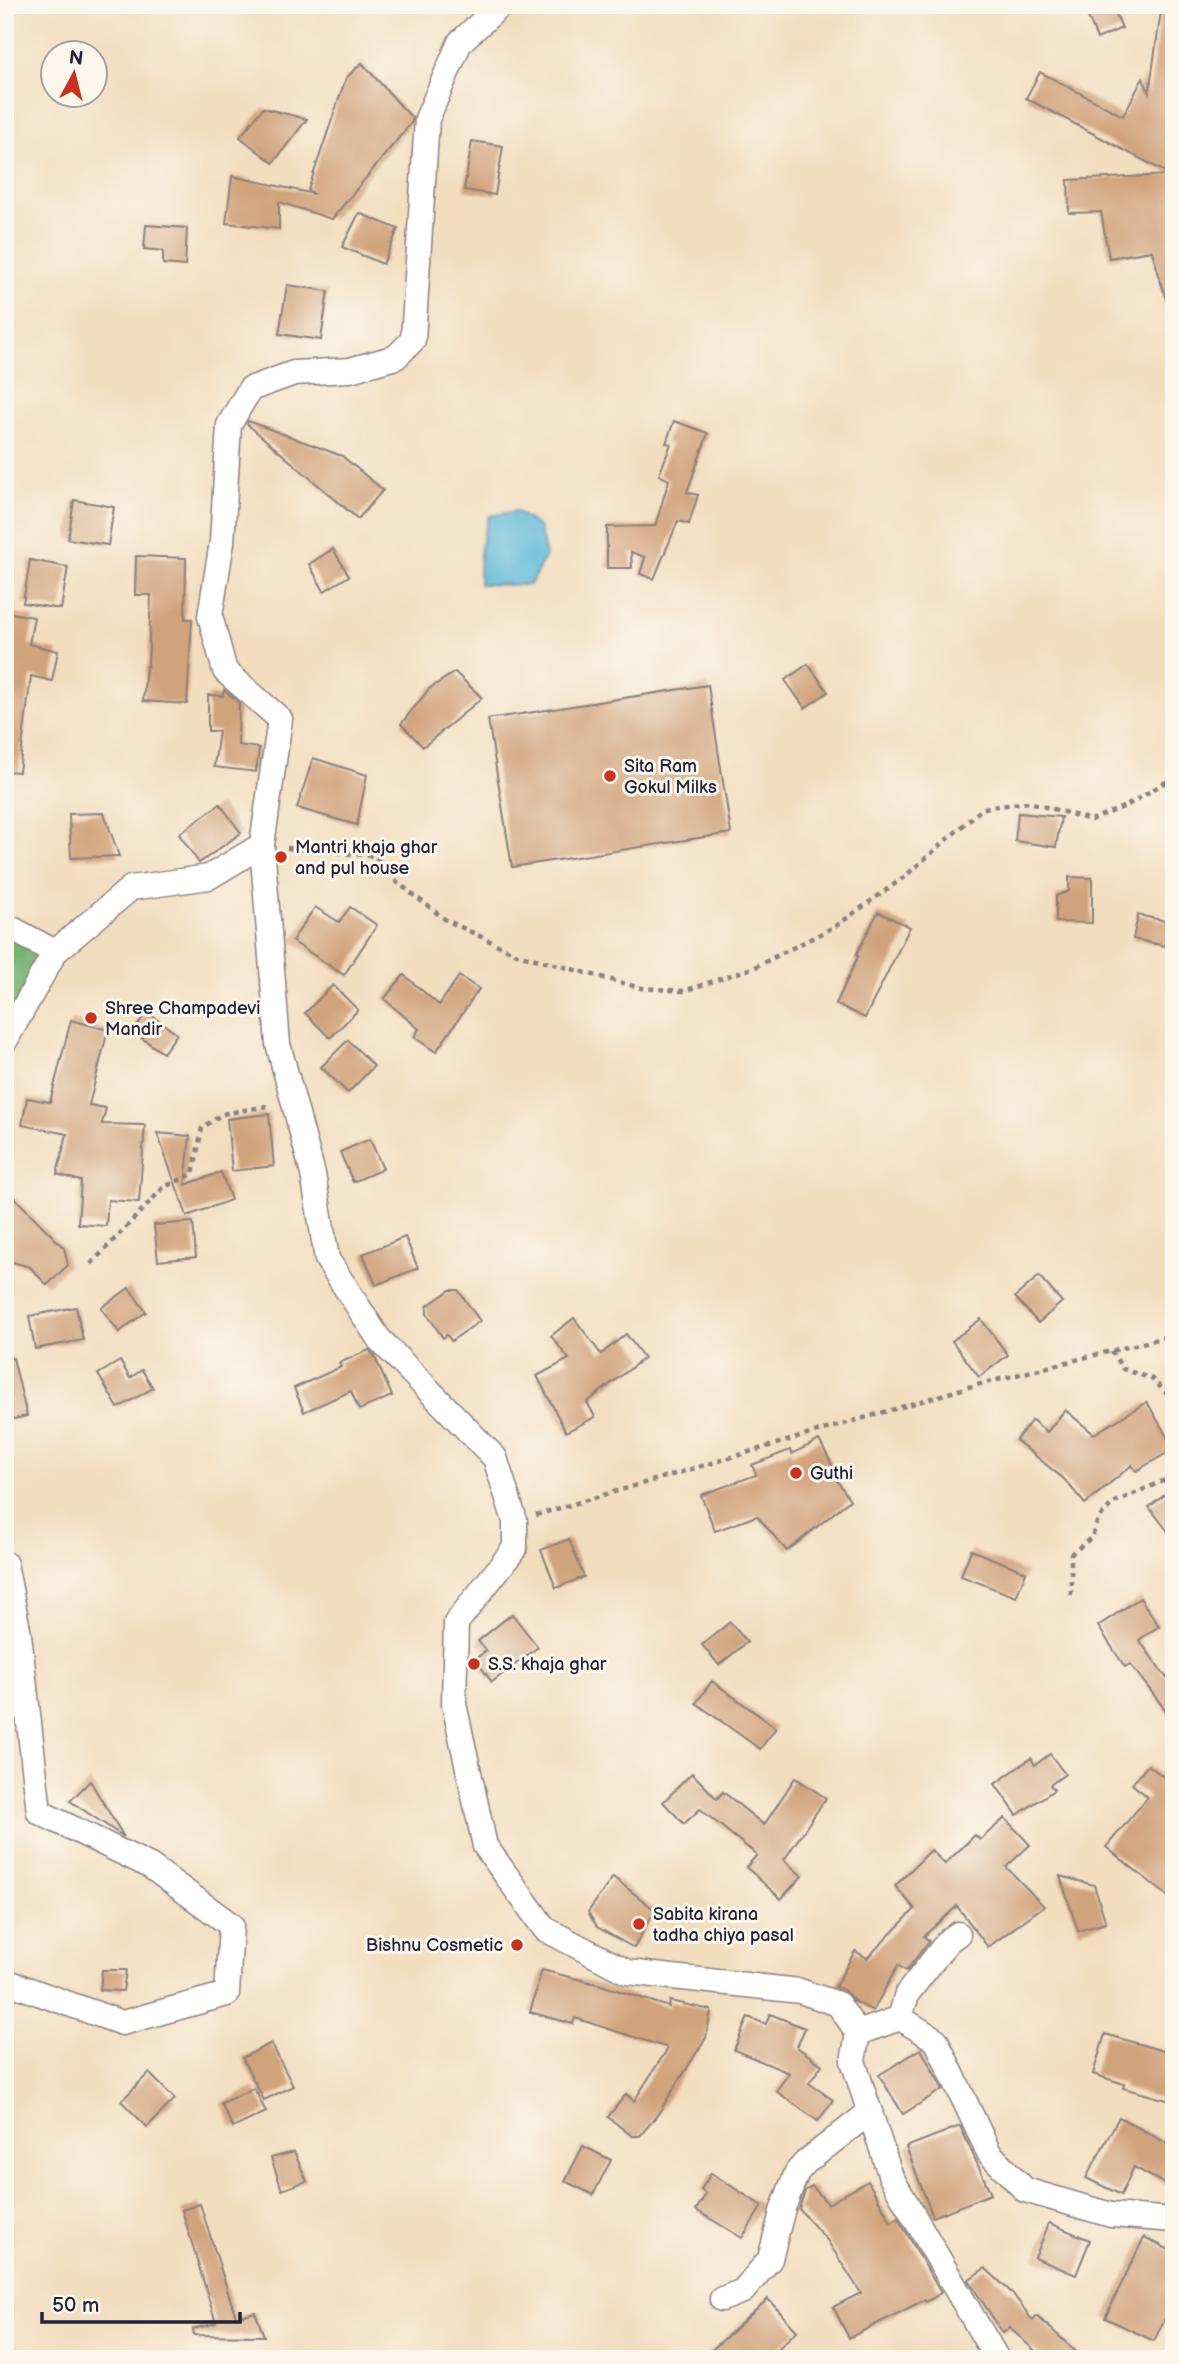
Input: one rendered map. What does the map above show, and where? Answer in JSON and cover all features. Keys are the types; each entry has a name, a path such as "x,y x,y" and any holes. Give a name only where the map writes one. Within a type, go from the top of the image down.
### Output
{"street":[{"path":"501,5 460,42 427,119 413,340 396,357 350,370 293,373 250,389 229,425 222,542 210,616 225,671 281,719 262,845 278,1044 313,1174 327,1259 379,1339 495,1458 515,1521 515,1548 456,1623 454,1704 485,1846 545,1929 627,1972 800,1991 838,2004 858,2033 853,2061 891,2177 997,2359"},
{"path":"5,1041 55,952 131,888 208,877 262,845"},
{"path":"5,925 55,952"},
{"path":"5,1564 19,1634 39,1812 150,1866 231,1925 227,1994 122,2024 5,1981"},
{"path":"900,2018 907,1994 948,1941 958,1934"},
{"path":"858,2033 900,2018"},
{"path":"900,2018 936,2040 989,2153 1025,2190 1111,2215 1174,2220"},
{"path":"722,2299 743,2291 771,2259 783,2208 797,2172 870,2112"}],"path":[{"path":"262,845 375,856 398,883 446,920 517,954 641,988 684,991 755,967 836,926 903,878 983,808 1030,802 1091,820 1126,806 1174,778"},
{"path":"91,1264 164,1187 193,1174 202,1128 222,1114 293,1102"},
{"path":"515,1521 969,1387 1174,1335"},
{"path":"1111,1351 1124,1369 1152,1379 1174,1401"},
{"path":"1071,1595 1071,1554 1092,1537 1098,1519 1113,1503 1174,1476"}],"green space":[{"path":"5,930 55,952 5,1041"}],"water":[{"path":"516,511 539,527 546,555 530,585 479,584 480,548 489,516"}],"building":[{"path":"1083,5 1112,5 1122,28 1097,39"},
{"path":"1161,11 1174,12 1174,306 1168,307 1152,251 1109,258 1101,212 1069,213 1068,180 1171,175 1026,98 1040,72 1123,116 1143,78 1149,93"},
{"path":"362,63 412,118 412,122 332,219 279,202 279,229 226,223 232,176 314,194 308,190 346,78"},
{"path":"263,108 307,119 273,163 240,137"},
{"path":"472,141 503,146 495,195 464,190"},
{"path":"359,213 398,229 383,264 342,247"},
{"path":"146,225 187,228 185,266 163,264 163,251 144,249"},
{"path":"287,285 328,291 321,340 279,334"},
{"path":"248,421 342,456 383,490 358,519 247,424"},
{"path":"674,421 708,433 687,492 698,495 689,524 678,521 654,579 640,574 645,557 631,552 632,568 607,568 607,527 655,526 669,480 659,475 671,444 666,443"},
{"path":"74,500 114,507 108,545 68,539"},
{"path":"333,549 349,576 324,591 309,564"},
{"path":"136,556 186,558 185,619 192,619 187,704 143,701 148,666 151,595 135,595"},
{"path":"30,560 68,567 61,609 23,603"},
{"path":"5,612 34,617 29,644 58,651 52,681 31,676 19,772 5,771"},
{"path":"808,664 828,692 805,708 785,680"},
{"path":"455,672 482,698 423,747 401,724 429,689"},
{"name":"Sita Ram Gokul Milks","path":"708,685 731,833 512,867 488,719"},
{"path":"224,690 239,703 238,745 259,748 256,772 214,767 219,731 208,731 208,695 223,696"},
{"path":"313,758 367,775 357,825 297,808"},
{"path":"220,804 241,833 199,863 179,834"},
{"path":"104,813 119,856 71,858 69,814"},
{"path":"1018,813 1061,817 1056,847 1015,841"},
{"path":"1069,877 1092,878 1092,923 1056,922 1056,896 1069,891"},
{"path":"315,907 339,922 350,907 377,925 344,975 292,941"},
{"path":"878,912 910,927 865,1018 836,1004 858,956 856,955"},
{"path":"1138,915 1171,922 1165,946 1133,939"},
{"path":"404,975 439,1005 459,976 479,989 436,1052 414,1037 419,1029 384,999"},
{"path":"333,985 358,1010 330,1038 305,1013"},
{"path":"147,1012 177,1034 163,1053 133,1032"},
{"path":"71,1020 108,1030 89,1105 106,1108 102,1124 145,1125 139,1202 108,1200 106,1226 78,1224 81,1181 57,1174 67,1134 22,1125 27,1098 50,1102"},
{"path":"348,1040 374,1066 348,1093 321,1067"},
{"path":"269,1114 274,1166 232,1171 227,1119"},
{"path":"157,1133 190,1136 185,1185 221,1172 231,1200 187,1216"},
{"path":"370,1139 383,1169 353,1182 340,1152"},
{"path":"15,1198 64,1248 68,1265 47,1285 30,1267 5,1260 5,1212 10,1213"},
{"path":"193,1222 196,1257 158,1261 154,1225"},
{"path":"405,1237 418,1268 376,1285 363,1254"},
{"path":"1039,1276 1062,1302 1038,1323 1015,1297"},
{"path":"129,1288 146,1312 119,1332 101,1308"},
{"path":"450,1290 458,1290 480,1321 451,1341 447,1335 443,1338 427,1314 427,1306"},
{"path":"76,1307 83,1340 35,1349 29,1316"},
{"path":"574,1318 601,1354 626,1334 644,1358 587,1402 595,1417 566,1432 537,1376 569,1359 551,1336"},
{"path":"981,1319 1008,1355 979,1377 952,1341"},
{"path":"369,1350 374,1355 392,1396 359,1410 351,1391 304,1412 294,1388 341,1367 339,1363"},
{"path":"13,1358 27,1416 5,1421 5,1359"},
{"path":"120,1361 130,1378 142,1370 153,1388 118,1408 98,1374"},
{"path":"1147,1402 1174,1449 1136,1471 1132,1465 1085,1504 1065,1480 1016,1440 1032,1420 1047,1432 1065,1410 1094,1434"},
{"path":"819,1440 836,1472 833,1474 850,1500 787,1551 757,1516 715,1531 701,1495 756,1475 752,1465 790,1450 792,1454"},
{"path":"1174,1488 1174,1539 1149,1507"},
{"path":"569,1539 584,1577 556,1588 541,1550"},
{"path":"971,1550 1026,1572 1016,1597 961,1576"},
{"path":"1140,1598 1159,1626 1139,1640 1174,1688 1174,1721 1130,1664 1125,1667 1098,1626"},
{"path":"512,1614 538,1647 492,1682 475,1659 486,1651 478,1641"},
{"path":"730,1622 747,1642 719,1665 702,1645"},
{"path":"712,1681 776,1728 760,1749 696,1703"},
{"path":"1050,1754 1065,1774 1050,1785 1054,1790 1017,1815 995,1784 1031,1758 1035,1765"},
{"path":"1148,1765 1174,1785 1174,1901 1106,1847 1148,1797 1132,1784"},
{"path":"692,1773 717,1799 723,1792 764,1825 795,1778 826,1798 784,1860 802,1876 781,1899 746,1867 757,1855 700,1809 684,1824 663,1802"},
{"path":"90,1781 124,1837 70,1801"},
{"path":"1005,1818 1030,1845 1006,1867 1044,1906 988,1947 957,1906 924,1936 929,1941 906,1971 898,1965 873,2011 854,2001 844,1990 835,1987 855,1951 867,1958 915,1909 895,1886 931,1850 945,1864 975,1835 980,1840"},
{"path":"1060,1876 1094,1885 1106,1923 1078,1931"},
{"path":"613,1877 655,1910 634,1948 597,1927 588,1912"},
{"path":"102,1970 126,1970 123,1991 100,1990"},
{"path":"542,1970 601,1985 669,2007 670,2001 711,2010 706,2038 658,2114 640,2136 632,2136 608,2117 626,2094 634,2101 668,2048 575,2018 573,2024 530,2012"},
{"path":"770,2014 805,2028 797,2047 822,2065 809,2083 833,2100 818,2121 776,2091 789,2073 734,2050 748,2017 766,2024"},
{"path":"1105,2034 1174,2054 1174,2102 1123,2088 1124,2084 1093,2074"},
{"path":"271,2043 293,2086 264,2100 242,2058"},
{"path":"921,2049 943,2089 903,2114 879,2075"},
{"path":"149,2073 175,2099 147,2127 121,2101"},
{"path":"254,2088 266,2112 233,2128 221,2103"},
{"path":"1119,2117 1174,2147 1174,2189 1134,2167 1121,2195 1086,2178"},
{"path":"960,2126 991,2194 933,2217 906,2147"},
{"path":"583,2146 611,2160 593,2195 565,2181"},
{"path":"294,2152 307,2181 282,2190 271,2158"},
{"path":"711,2173 762,2206 742,2238 696,2210 706,2194 701,2190"},
{"path":"868,2181 891,2222 898,2218 941,2293 849,2338 833,2307 861,2293 827,2240 799,2209 805,2191 812,2186 828,2204"},
{"path":"200,2204 236,2317 255,2312 264,2336 194,2335 193,2329 216,2323 182,2210"},
{"path":"1049,2223 1090,2240 1076,2275 1035,2258"},
{"path":"1144,2237 1174,2252 1174,2300 1154,2341 1105,2318"},
{"path":"985,2268 1013,2294 1033,2321 1037,2316 1084,2359 1044,2359 1010,2328 1003,2333 968,2280"},
{"path":"768,2299 797,2331 767,2359 702,2359"}],"place":[{"name":"Sita Ram Gokul Milks","path":"610,776"},
{"name":"Mantri khaja ghar and pul house","path":"281,857"},
{"name":"Shree Champadevi Mandir","path":"91,1018"},
{"name":"Guthi","path":"796,1473"},
{"name":"S.S. khaja ghar","path":"474,1664"},
{"name":"Sabita kirana tadha chiya pasal","path":"639,1924"},
{"name":"Bishnu Cosmetic","path":"517,1945"}]}
